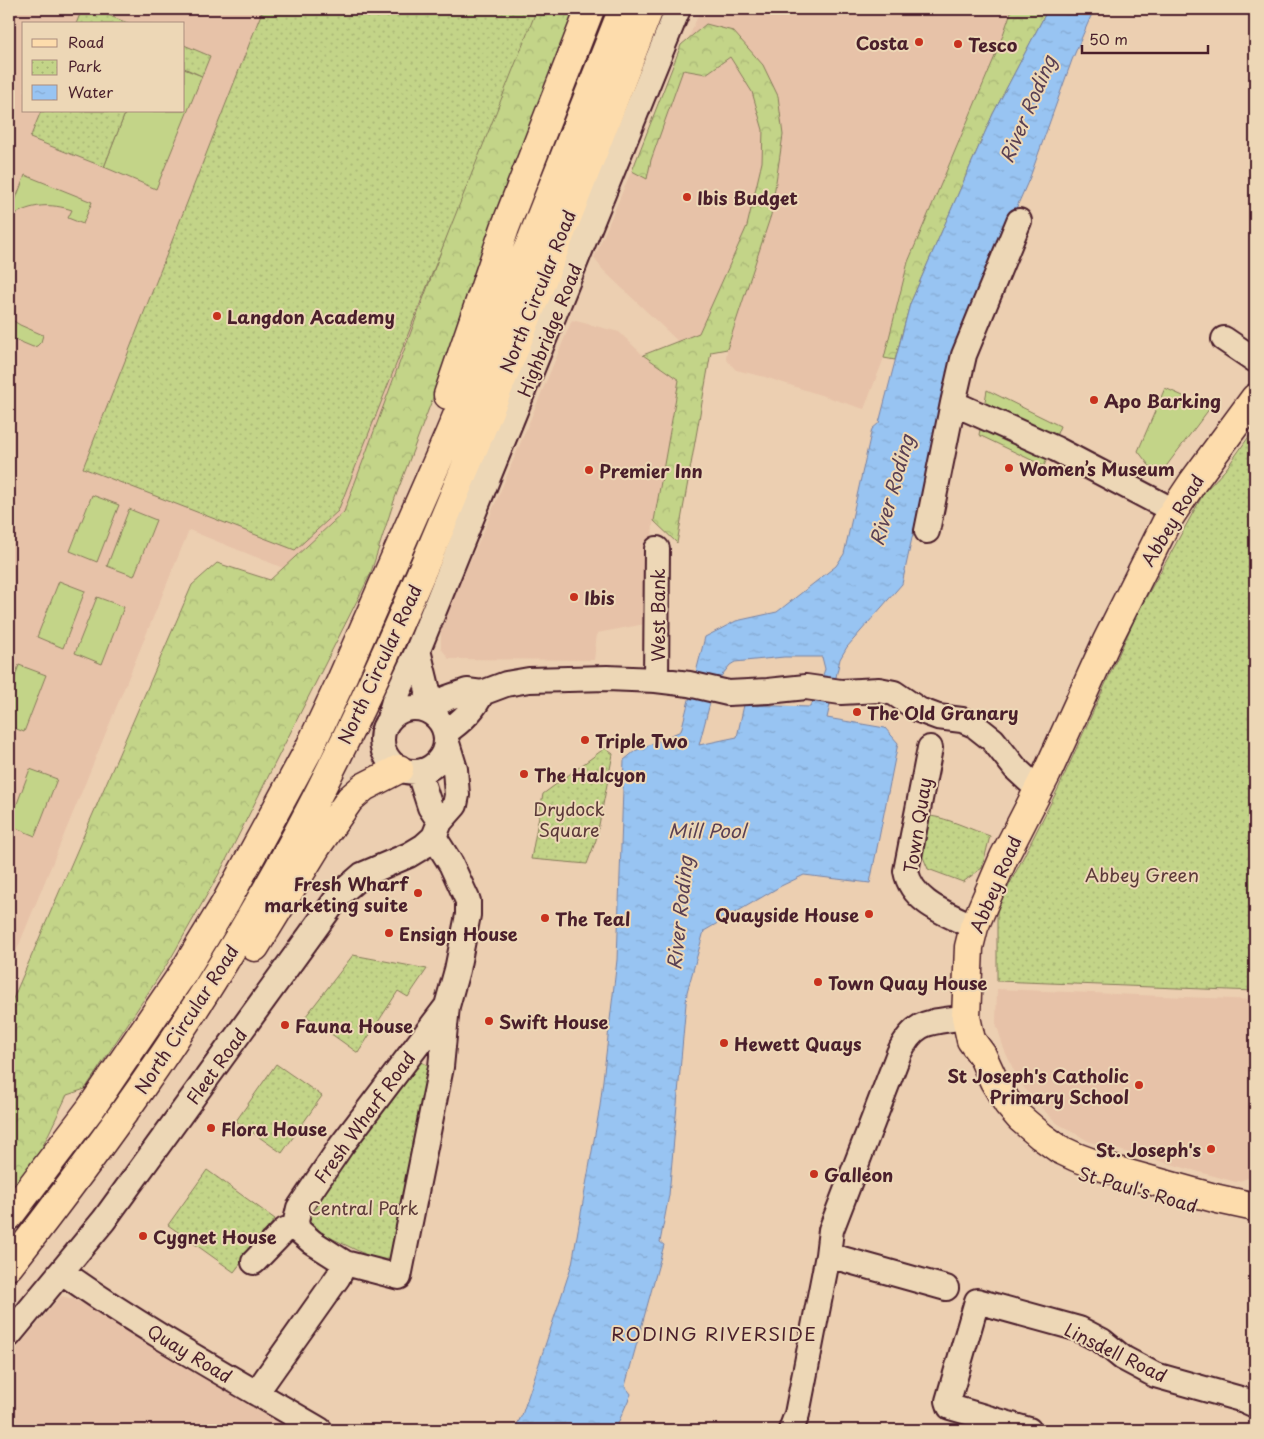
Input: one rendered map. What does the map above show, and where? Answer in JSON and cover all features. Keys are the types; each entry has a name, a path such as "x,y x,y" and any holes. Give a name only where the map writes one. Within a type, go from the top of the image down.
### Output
{"main road":[{"path":"378,600 506,228 590,9"},
{"name":"North Circular Road","path":"9,1266 80,1174 221,968 291,845 348,734 386,654 438,532 544,244 623,9"},
{"name":"North Circular Road","path":"9,1216 91,1108 178,980 225,904 309,748 544,244 649,9"},
{"name":"Abbey Road","path":"969,1028 967,959 974,927 1004,857 1040,786 1142,569 1174,511 1193,482 1255,398"},
{"path":"9,1275 119,1144 166,1081 214,1011 338,814 350,799 364,787 409,771"},
{"name":"St Paul's Road","path":"969,1028 994,1081 1008,1104 1040,1136 1059,1149 1076,1158 1103,1167 1218,1199 1255,1207"},
{"name":"St Paul's Road","path":"969,1028 970,1060 983,1088 997,1110 1031,1146 1052,1160 1099,1180 1214,1210 1255,1225"}],"street":[{"name":"Highbridge Road","path":"389,719 394,701 418,650 678,9"},
{"path":"927,531 964,355 1019,220"},
{"path":"1224,339 1255,360"},
{"path":"953,403 1056,449 1174,511"},
{"name":"West Bank","path":"657,548 673,682"},
{"path":"418,650 428,691 427,710"},
{"path":"427,710 447,698 467,691 482,694 506,684 529,680 607,678 673,682 718,692 768,691 812,687 841,692 879,690 894,693 914,706 938,717 962,720 974,725 993,740 1016,769 1029,781 1040,786"},
{"path":"446,738 478,702 482,694"},
{"path":"406,708 427,710 435,715 442,723 446,738 444,753 438,762 430,769 409,771 391,764 385,756 382,746 384,727 389,719 397,712 406,708"},
{"name":"Fleet Road","path":"9,1335 104,1220 340,894 362,875 409,855 424,846 455,805 457,795 455,769 446,738"},
{"name":"Town Quay","path":"930,748 906,871 908,882 914,891 928,904 974,927"},
{"path":"409,771 430,807 437,829"},
{"name":"Fresh Wharf Road","path":"297,1226 296,1221 299,1208 341,1146 434,1040 447,1006 457,970 468,915 468,901 437,829"},
{"path":"791,1430 797,1414 828,1255 831,1230 899,1053 907,1037 918,1027 969,1028"},
{"path":"254,1262 285,1230 297,1226 298,1230 312,1242 355,1266 399,1277 434,1040"},
{"path":"828,1255 946,1288"},
{"path":"256,1393 338,1277 355,1266"},
{"name":"Quay Road","path":"62,1272 96,1296 256,1393 305,1427"},
{"name":"Linsdell Road","path":"1018,1429 950,1407 948,1400 977,1301 1079,1329 1102,1341 1123,1358 1155,1375 1255,1404"}],"shaded area":[{"name":"Langdon Academy","path":"9,9 542,9 348,522 293,572 189,530 9,969"},
{"path":"701,9 1012,9 998,48 908,262 884,358 864,409 765,377 736,370 726,359 727,349 711,351 686,349 603,270 594,258"},
{"path":"572,320 619,332 643,355 679,380 653,525 645,624 597,633 594,660 449,659 441,648 441,626 484,530"},
{"name":"St Joseph's Catholic Primary School","path":"997,989 1255,1000 1255,1180 1248,1178 1236,1182 1090,1142 1057,1123 1030,1097 1015,1073 1004,1049 996,1023"},
{"path":"61,1296 74,1299 198,1368 299,1430 9,1430 9,1358"}],"green space":[{"path":"82,9 93,9 125,22 77,22"},
{"path":"263,9 537,9 338,511 295,550 83,468"},
{"path":"531,9 580,9 395,498 370,575 220,872 171,958 85,1089 67,1095 32,1169 9,1195 9,1008 192,585 217,563 270,580 344,512"},
{"path":"1012,9 1048,9 993,114 910,304 895,360 884,358 908,262 998,49"},
{"path":"706,24 733,31 763,65 778,96 783,135 771,215 727,349 711,352 677,543 654,521 679,380 643,355 699,333 747,226 762,162 763,130 752,92 730,57 706,74 683,70 651,160 647,179 632,171 681,45"},
{"path":"185,45 210,56 202,76 185,68"},
{"path":"185,69 202,76 156,189 104,167 126,112 185,112"},
{"path":"41,112 126,112 104,167 30,138"},
{"path":"25,175 92,202 83,224 68,218 72,210 56,206 34,207 12,216 10,214"},
{"path":"9,318 43,335 41,342 33,347 9,337"},
{"path":"1165,388 1210,408 1158,477 1138,451"},
{"path":"987,390 1060,426 1044,466 979,435"},
{"name":"Abbey Green","path":"1255,428 1255,991 997,981 997,909 1059,787 1137,614 1205,491 1226,469"},
{"path":"92,495 119,505 97,562 70,551"},
{"path":"129,509 156,520 134,576 107,566"},
{"path":"59,581 85,591 63,648 37,637"},
{"path":"97,597 124,607 102,664 75,653"},
{"path":"19,665 46,675 24,732 9,726 9,693"},
{"name":"Drydock Square","path":"605,748 613,754 596,840 587,864 531,859 543,794"},
{"path":"30,769 57,779 35,836 9,825"},
{"path":"930,816 990,836 982,868 963,882 928,869 923,857"},
{"path":"353,955 427,969 408,997 398,991 358,1053 306,1016"},
{"name":"Central Park","path":"417,1060 434,1068 395,1255 379,1261 327,1236 321,1239 315,1235 305,1219"},
{"path":"276,1064 322,1096 282,1153 236,1121"},
{"path":"207,1170 275,1219 234,1272 168,1225"}],"water":[{"path":"1048,9 1094,9 1072,60 1030,177 952,354 902,584 847,647 840,659 827,718 885,728 898,743 870,883 804,875 781,886 704,931 687,992 669,1195 660,1242 664,1245 625,1386 631,1394 615,1430 514,1430 522,1415 572,1264 600,1106 617,960 624,760 635,751 681,731 705,637 736,621 777,612 836,566 844,554 872,429 879,423 910,304 993,114","holes":["784,657 822,657 825,669 810,707 744,705 737,737 699,745 715,684 730,665 735,662"]}],"place":[{"name":"Costa","path":"919,42"},
{"name":"Tesco","path":"958,44"},
{"name":"Ibis Budget","path":"687,197"},
{"name":"Langdon Academy","path":"217,316"},
{"name":"Apo Barking","path":"1094,400"},
{"name":"Women’s Museum","path":"1009,468"},
{"name":"Premier Inn","path":"589,470"},
{"name":"Ibis","path":"574,597"},
{"name":"The Old Granary","path":"857,712"},
{"name":"Triple Two","path":"585,740"},
{"name":"The Halcyon","path":"524,774"},
{"name":"Fresh Wharf marketing suite","path":"418,893"},
{"name":"Quayside House","path":"869,914"},
{"name":"The Teal","path":"545,918"},
{"name":"Ensign House","path":"389,933"},
{"name":"Town Quay House","path":"818,982"},
{"name":"Swift House","path":"489,1021"},
{"name":"Fauna House","path":"285,1025"},
{"name":"Hewett Quays","path":"724,1043"},
{"name":"St Joseph's Catholic Primary School","path":"1139,1085"},
{"name":"Flora House","path":"211,1128"},
{"name":"St. Joseph's","path":"1211,1149"},
{"name":"Galleon","path":"814,1174"},
{"name":"Cygnet House","path":"143,1236"}],"district":[{"name":"RODING RIVERSIDE","path":"714,1333"}],"water label":[{"name":"River Roding","path":"1027,109"},
{"name":"River Roding","path":"891,490"},
{"name":"Mill Pool","path":"707,830"},
{"name":"River Roding","path":"679,913"}]}
